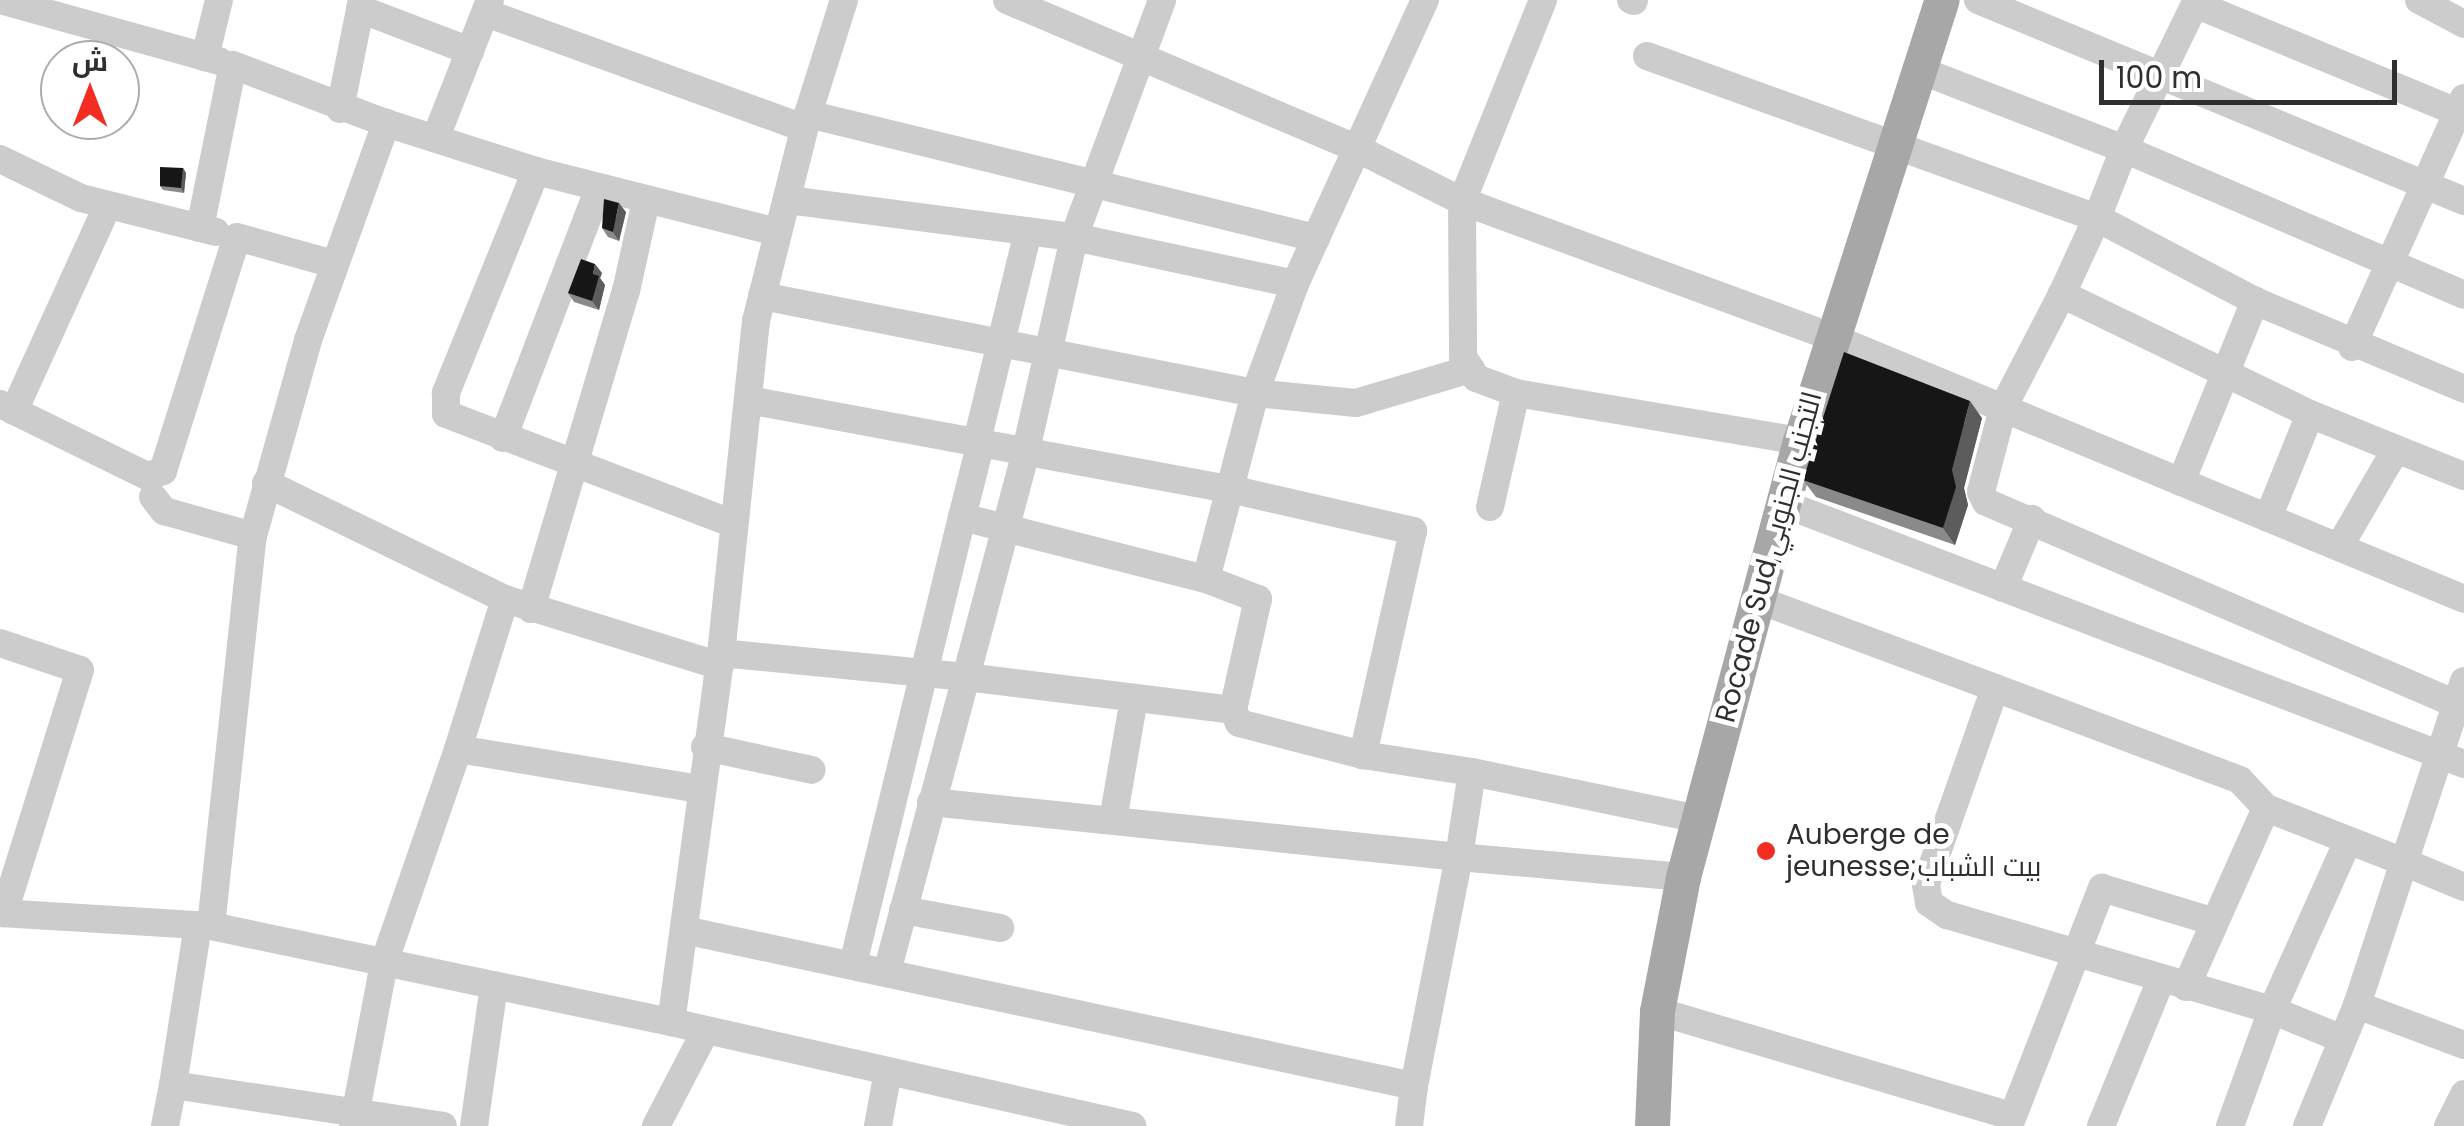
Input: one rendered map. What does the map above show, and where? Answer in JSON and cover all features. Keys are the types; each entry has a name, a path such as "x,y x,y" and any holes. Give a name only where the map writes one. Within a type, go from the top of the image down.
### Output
{"main road":[{"name":"Rocade Sud,التجنب الجنوبي","path":"1652,1126 1657,1010 1683,877 1782,503 1831,337 1922,72 1942,0"}],"street":[{"path":"0,0 77,9 340,108 536,171 778,232"},
{"path":"205,57 219,0"},
{"path":"1007,0 1358,149 1462,200 1831,337 2464,599"},
{"path":"886,972 1026,454 1074,237 1137,56 1162,0"},
{"path":"1206,579 1255,393 1295,284 1425,0"},
{"path":"1543,0 1462,200 1460,321 1471,370 1476,378 1516,393 1800,442"},
{"path":"1978,0 2163,73 2464,201"},
{"path":"2419,0 2464,24"},
{"path":"2307,1126 2340,1038 2357,1005 2436,754 2460,693 1986,502 1980,492 2002,408 2062,294 2192,1 2460,105 2352,347"},
{"path":"671,1022 704,747 721,660 762,296 839,2"},
{"path":"340,108 361,5 470,51"},
{"path":"436,137 488,6 806,121 1091,180 1316,238"},
{"path":"1647,56 1895,149 2097,218 2255,302 2352,347 2464,389"},
{"path":"200,228 233,65"},
{"path":"1922,72 2124,149 2464,295"},
{"path":"166,1126 204,926 253,536 334,264 386,123"},
{"path":"0,158 108,204 334,264"},
{"path":"536,171 446,393 452,419 734,524"},
{"path":"502,438 599,188"},
{"path":"354,1120 384,962 458,749 574,464 646,200"},
{"path":"788,200 1074,237 1295,284"},
{"path":"108,204 7,407 147,476 163,471 237,238"},
{"path":"853,964 1028,231"},
{"path":"2062,294 2310,414 2464,476"},
{"path":"762,296 1255,393 1356,403 1471,370"},
{"path":"2181,482 2255,302"},
{"path":"1490,506 1516,393"},
{"path":"748,400 1230,489 1413,531 1363,755"},
{"path":"2268,518 2310,414"},
{"path":"2338,547 2396,449"},
{"path":"266,482 518,604 721,660 920,672 1233,710"},
{"path":"154,497 164,512 253,536"},
{"path":"1782,503 2464,764"},
{"path":"962,517 1206,579 1258,598 1233,710 1239,724 1363,755 1472,772 1698,819"},
{"path":"2003,588 2032,519"},
{"path":"1756,600 2240,780 2266,808 2464,887"},
{"path":"0,643 80,670 2,913 204,926 671,1022 1089,1121 1132,1126"},
{"path":"1994,688 1926,884 1930,904 2077,957 2272,1010 2340,1038"},
{"path":"1113,820 1134,698"},
{"path":"704,747 812,770"},
{"path":"458,749 699,789"},
{"path":"1409,1126 1472,772"},
{"path":"931,802 1459,858 1683,877"},
{"path":"2101,1126 2174,984 2212,921 2266,808"},
{"path":"2230,1126 2272,1010 2348,841"},
{"path":"1657,1010 2010,1121 2102,888 2212,921"},
{"path":"903,910 1000,928"},
{"path":"684,930 1414,1086"},
{"path":"474,1126 494,985"},
{"path":"2357,1005 2464,1044"},
{"path":"656,1126 706,1030"},
{"path":"878,1126 888,1071"},
{"path":"173,1084 354,1120 443,1126"},
{"path":"2448,1126 2464,1094"}],"building":[{"path":"160,167 183,168 181,188 160,186"},
{"path":"604,199 619,203 613,232 602,228"},
{"path":"581,259 595,264 593,274 599,276 592,301 568,293"},
{"path":"1844,352 1970,401 1952,470 1956,487 1943,528 1803,480"}],"place":[{"name":"Auberge de jeunesse;بيت الشباب","path":"1766,851"}]}
